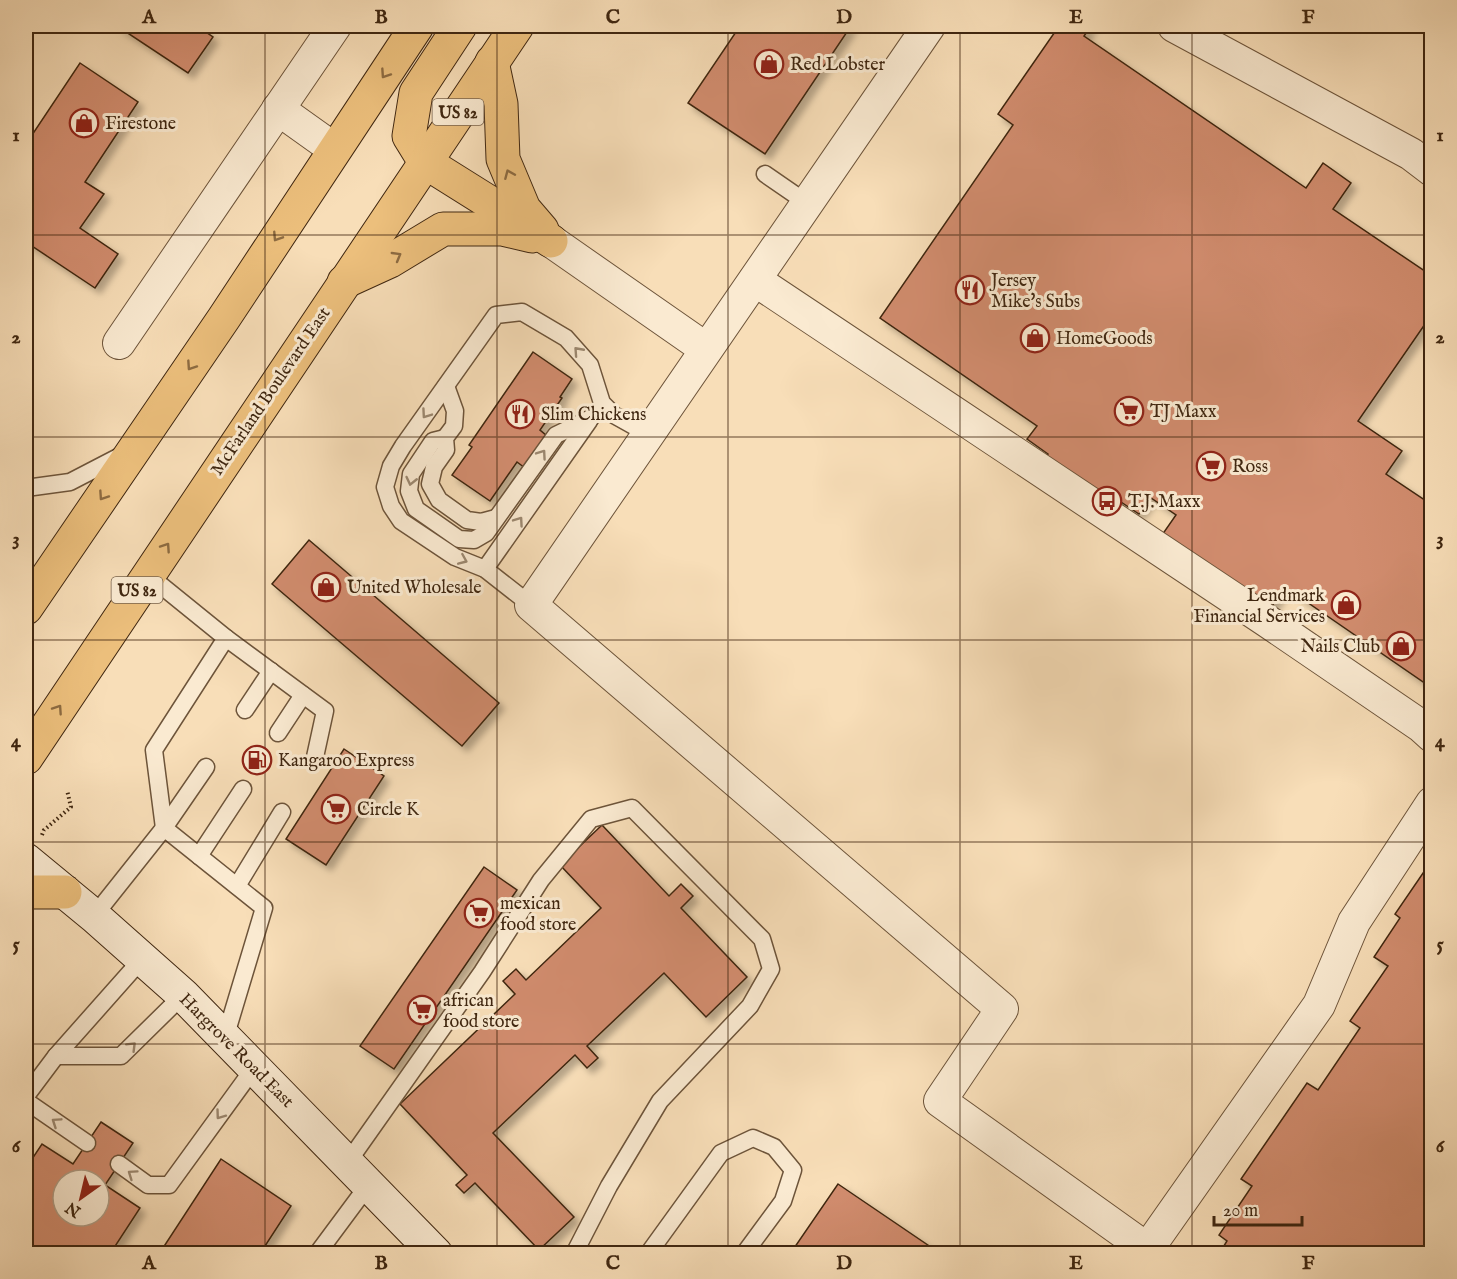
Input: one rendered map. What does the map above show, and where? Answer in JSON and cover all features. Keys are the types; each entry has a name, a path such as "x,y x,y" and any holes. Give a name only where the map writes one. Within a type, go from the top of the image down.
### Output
{"highway":[{"path":"26,608 224,318 417,26"},
{"path":"460,26 416,93 409,136 424,162 551,241"},
{"name":"McFarland Boulevard East","path":"26,758 147,574 517,26"},
{"path":"492,62 501,104 502,159 524,209 551,241"},
{"path":"344,282 390,261 443,229 502,229 551,241"},
{"path":"26,871 65,892"}],"main road":[{"name":"Hargrove Road East","path":"65,892 183,995 436,1254"}],"street":[{"path":"120,343 335,26"},
{"path":"929,26 531,605 1002,1009 940,1101 1145,1251 1320,1005 1354,922 1431,803"},
{"path":"1174,26 1411,154 1431,170"},
{"path":"278,109 334,149"},
{"path":"551,241 706,350"},
{"path":"755,280 1267,621 1421,726 1431,736"}],"lane":[{"path":"765,174 807,203"},
{"path":"531,605 485,569 454,556 401,521 391,506 385,487 392,466 446,386 496,315 522,312 566,338 590,364 602,403 614,415 648,434"},
{"path":"446,386 455,411 453,426 446,438 446,450 434,467 430,484 439,500 467,520 481,522 496,518"},
{"path":"485,569 602,403"},
{"path":"446,438 433,441 411,474 409,491 416,508 459,539 474,540 486,533 556,435 591,418"},
{"path":"26,488 70,482 135,448"},
{"path":"147,574 226,638 325,711 315,757"},
{"path":"225,1038 264,908 164,828 154,750 226,638"},
{"path":"245,710 271,670"},
{"path":"278,733 303,695"},
{"path":"94,916 164,828 206,767"},
{"path":"199,856 243,789"},
{"path":"317,1254 358,1173 541,880 591,819 632,808 762,939 771,969 750,1006 660,1101 609,1186 574,1254"},
{"path":"237,886 282,812"},
{"path":"26,1096 56,1056 142,959"},
{"path":"56,1056 121,1056 183,995"},
{"path":"119,1164 148,1185 169,1185 254,1068"},
{"path":"26,1101 87,1143"},
{"path":"648,1254 721,1153 753,1138 774,1147 793,1170 783,1201 744,1254"}],"path":[{"path":"26,871 44,830 71,807 67,790"}],"building":[{"path":"117,26 197,26 213,37 188,73"},
{"name":"Red Lobster","path":"740,26 851,26 765,154 688,103"},
{"path":"1059,26 1091,26 1084,36 1306,188 1323,163 1351,183 1333,209 1432,276 1432,314 1358,421 1402,451 1386,474 1432,505 1432,688 1285,587 1270,609 1162,535 1176,515 1151,498 1139,514 1118,500 1116,504 1046,456 1048,454 1027,439 1037,426 880,318 1013,125 998,114"},
{"path":"80,63 138,102 85,182 104,194 80,228 118,254 95,288 26,242 26,144"},
{"name":"Slim Chickens","path":"533,352 572,379 540,430 547,436 525,468 517,462 490,501 452,475 472,447 469,445"},
{"path":"309,540 499,703 462,746 272,584"},
{"path":"344,749 384,776 326,865 286,839"},
{"path":"602,825 669,896 681,884 693,896 681,908 747,977 706,1017 664,973 587,1046 598,1058 587,1068 575,1055 493,1133 574,1217 539,1250 475,1183 464,1193 456,1185 467,1175 400,1104 515,994 503,981 516,969 526,980 601,908 560,865"},
{"path":"1432,860 1432,1254 1219,1254 1227,1241 1219,1235 1252,1186 1241,1179 1307,1083 1318,1090 1360,1028 1350,1021 1388,966 1374,957 1400,918 1395,914"},
{"path":"484,867 517,890 394,1069 360,1046"},
{"path":"101,1122 133,1143 111,1176 111,1168 51,1168 51,1228 111,1228 111,1189 140,1208 110,1254 26,1254 26,1168 42,1144 73,1164"},
{"path":"221,1159 291,1206 263,1249 270,1254 159,1254"},
{"path":"838,1184 941,1254 790,1254"}],"place":[{"name":"Red Lobster","path":"769,64"},
{"name":"Firestone","path":"84,123"},
{"name":"Jersey Mike's Subs","path":"970,290"},
{"name":"HomeGoods","path":"1035,338"},
{"name":"TJ Maxx","path":"1129,411"},
{"name":"Slim Chickens","path":"520,414"},
{"name":"Ross","path":"1211,466"},
{"name":"T.J. Maxx","path":"1107,501"},
{"name":"United Wholesale","path":"326,587"},
{"name":"Lendmark Financial Services","path":"1346,605"},
{"name":"Nails Club","path":"1401,646"},
{"name":"Kangaroo Express","path":"257,760"},
{"name":"Circle K","path":"336,809"},
{"name":"mexican food store","path":"479,913"},
{"name":"african food store","path":"422,1010"}]}
